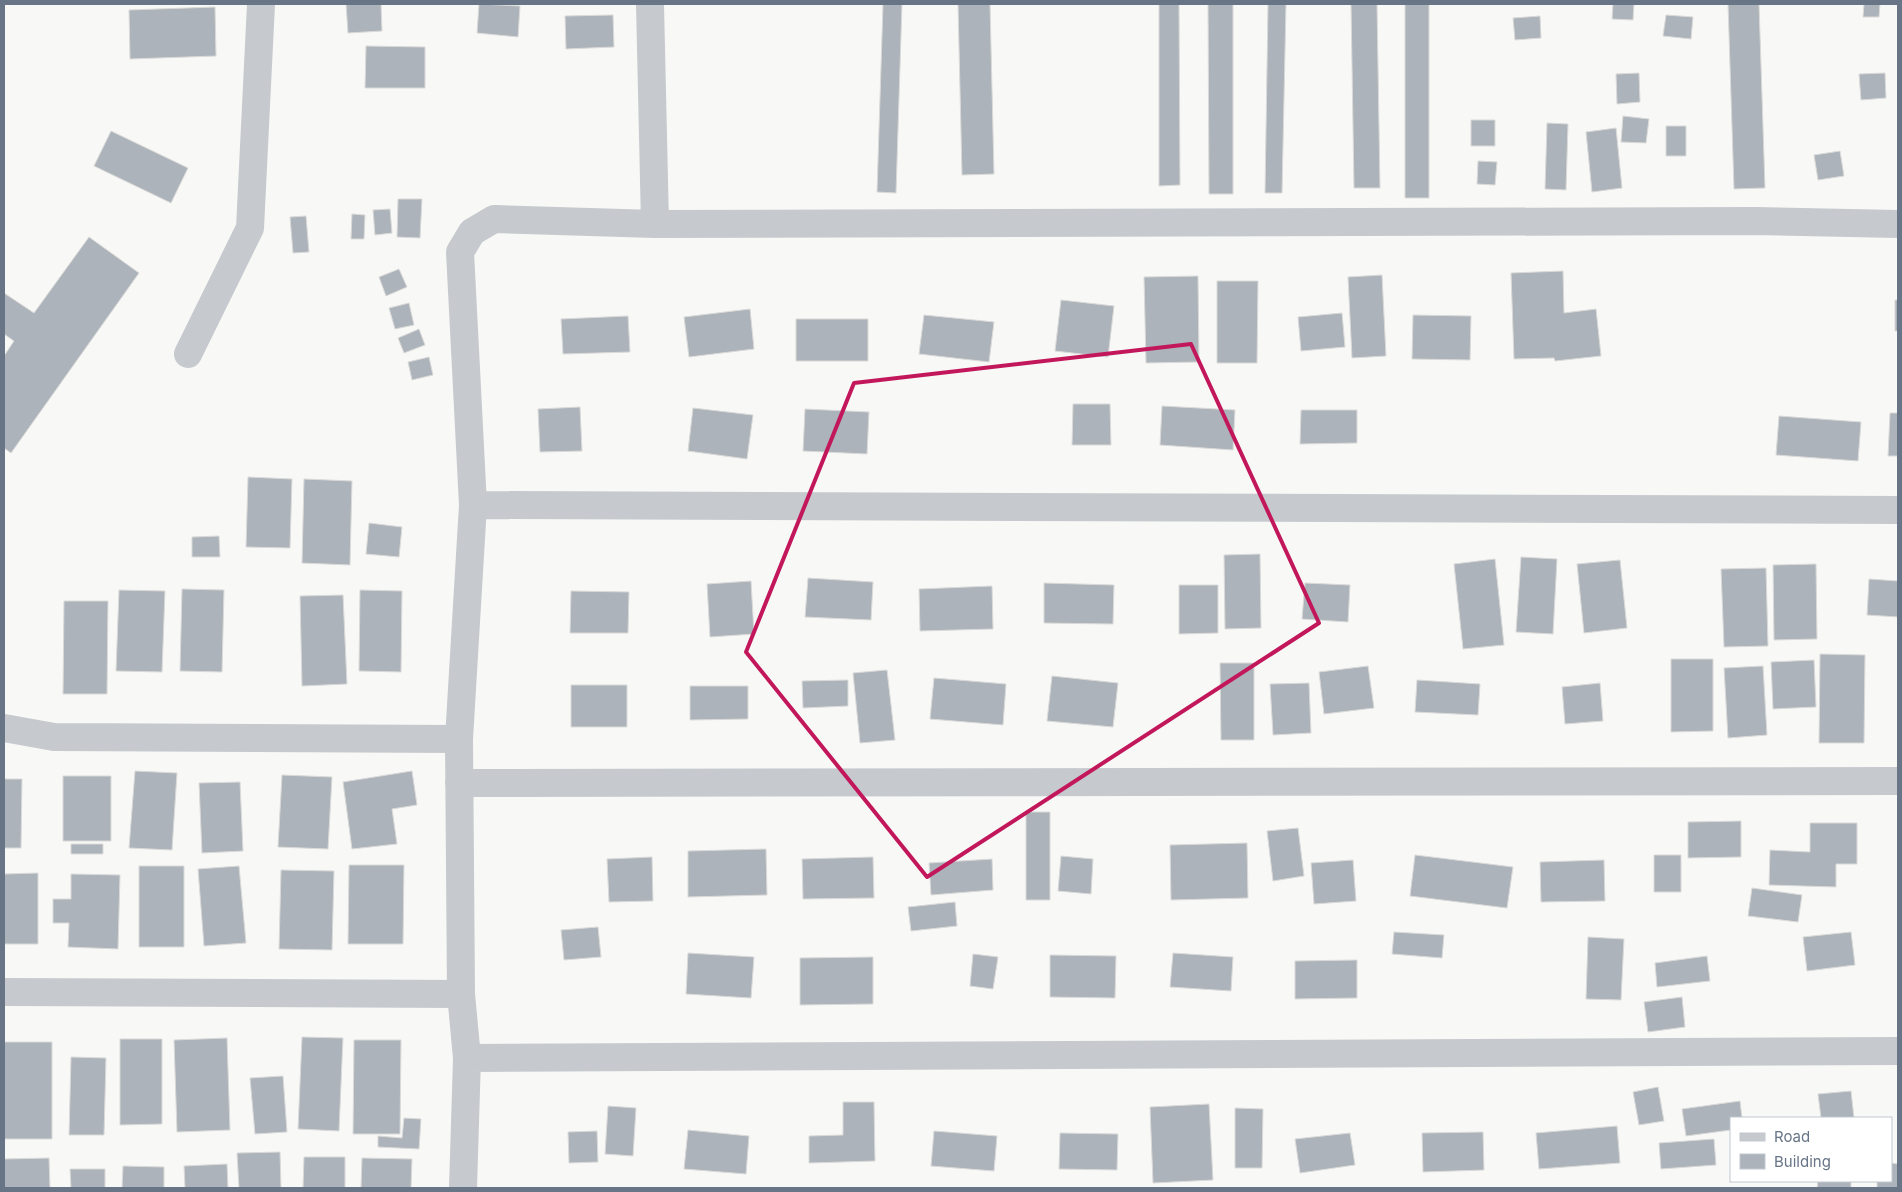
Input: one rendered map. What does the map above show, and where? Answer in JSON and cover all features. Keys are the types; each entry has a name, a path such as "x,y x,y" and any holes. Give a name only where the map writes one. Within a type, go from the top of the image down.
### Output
{"street":[{"path":"188,354 250,228 261,4"},
{"path":"650,4 655,224"},
{"path":"463,1188 467,1058 460,994 459,739 473,505 459,264 460,252 472,232 494,219 655,224 1754,221 1898,224"},
{"path":"473,505 1898,510"},
{"path":"4,728 54,737 459,739"},
{"path":"459,783 1898,780"},
{"path":"4,992 460,994"},
{"path":"467,1058 1898,1051"}],"highlighted area":[{"path":"1191,344 1319,623 927,877 746,652 854,383"}],"building":[{"path":"346,4 381,4 382,31 348,33"},
{"path":"479,4 520,6 518,37 477,33"},
{"path":"883,4 902,4 896,193 877,192"},
{"path":"958,4 990,4 994,174 962,175"},
{"path":"1159,4 1179,4 1180,185 1159,186"},
{"path":"1208,4 1233,4 1233,194 1209,194"},
{"path":"1268,4 1286,4 1282,193 1265,193"},
{"path":"1351,4 1377,4 1380,188 1354,188"},
{"path":"1405,4 1429,4 1429,198 1405,198"},
{"path":"1613,4 1634,4 1633,20 1612,19"},
{"path":"1728,4 1759,4 1765,188 1734,189"},
{"path":"1864,4 1880,4 1879,17 1863,17"},
{"path":"215,7 216,56 130,59 129,10"},
{"path":"613,15 614,47 566,49 565,16"},
{"path":"1666,15 1693,17 1691,39 1663,36"},
{"path":"1540,16 1541,38 1515,40 1513,18"},
{"path":"366,46 425,47 425,88 365,88"},
{"path":"1639,73 1640,102 1617,104 1616,74"},
{"path":"1885,73 1886,98 1861,100 1859,74"},
{"path":"1623,116 1649,119 1646,143 1621,142"},
{"path":"1471,120 1495,120 1495,146 1471,146"},
{"path":"1547,123 1568,124 1566,190 1545,189"},
{"path":"1666,126 1686,126 1686,156 1666,156"},
{"path":"1616,128 1622,188 1592,192 1586,132"},
{"path":"111,131 188,168 171,203 94,166"},
{"path":"1840,151 1844,176 1818,180 1814,155"},
{"path":"1478,161 1497,162 1495,185 1477,184"},
{"path":"398,199 422,199 420,238 397,237"},
{"path":"390,209 392,233 375,235 373,210"},
{"path":"352,214 365,215 364,239 351,239"},
{"path":"306,216 309,252 293,253 290,217"},
{"path":"89,237 139,273 11,453 4,448 4,356 14,341 4,334 4,293 34,313"},
{"path":"399,269 407,287 386,296 379,277"},
{"path":"1563,271 1564,313 1596,309 1601,356 1555,361 1554,358 1514,359 1511,273"},
{"path":"1382,275 1386,356 1352,358 1348,277"},
{"path":"1198,276 1199,362 1146,363 1144,277"},
{"path":"1217,281 1258,281 1257,363 1217,363"},
{"path":"1061,300 1114,306 1108,357 1055,351"},
{"path":"1895,300 1898,300 1898,331 1895,331"},
{"path":"409,303 414,325 395,329 389,308"},
{"path":"750,309 754,349 689,357 684,317"},
{"path":"1342,313 1345,347 1301,351 1298,317"},
{"path":"924,315 994,322 989,362 919,354"},
{"path":"1413,315 1471,316 1470,360 1412,359"},
{"path":"628,316 630,352 563,354 561,319"},
{"path":"796,319 868,319 868,361 796,361"},
{"path":"419,329 425,345 404,353 398,338"},
{"path":"429,357 433,375 412,380 408,362"},
{"path":"1073,404 1110,404 1111,445 1072,445"},
{"path":"1162,406 1235,410 1233,450 1160,445"},
{"path":"580,407 582,451 540,452 538,409"},
{"path":"693,408 753,415 747,459 688,451"},
{"path":"805,409 869,412 867,454 803,451"},
{"path":"1301,410 1357,410 1357,443 1300,444"},
{"path":"1890,413 1898,413 1898,456 1888,456"},
{"path":"1779,416 1861,422 1858,461 1776,455"},
{"path":"248,477 292,479 290,548 246,547"},
{"path":"304,479 352,481 350,565 302,563"},
{"path":"369,523 402,527 399,557 366,554"},
{"path":"219,536 220,557 192,557 192,537"},
{"path":"1260,554 1261,628 1225,629 1224,555"},
{"path":"1521,557 1557,559 1553,634 1516,632"},
{"path":"1495,559 1504,645 1463,649 1454,564"},
{"path":"1620,560 1627,628 1584,633 1577,564"},
{"path":"1816,564 1817,639 1774,640 1773,565"},
{"path":"1766,568 1768,646 1724,647 1721,569"},
{"path":"808,578 873,582 871,620 805,617"},
{"path":"1869,579 1898,581 1898,617 1867,615"},
{"path":"751,581 754,634 710,637 707,584"},
{"path":"1044,583 1114,585 1113,624 1044,623"},
{"path":"1305,583 1350,585 1348,622 1302,619"},
{"path":"1179,585 1218,585 1218,633 1179,634"},
{"path":"992,586 993,629 920,631 919,589"},
{"path":"182,589 224,590 222,672 180,671"},
{"path":"119,590 165,591 162,672 116,671"},
{"path":"360,590 402,591 401,672 359,671"},
{"path":"571,591 629,592 628,633 570,633"},
{"path":"343,595 347,684 302,686 300,596"},
{"path":"64,601 108,601 107,694 63,694"},
{"path":"1820,654 1865,655 1864,743 1819,743"},
{"path":"1671,659 1713,659 1713,731 1671,732"},
{"path":"1814,660 1816,707 1773,709 1771,662"},
{"path":"1220,663 1254,663 1254,740 1221,740"},
{"path":"1368,666 1374,708 1324,714 1319,672"},
{"path":"1763,666 1767,735 1728,738 1724,668"},
{"path":"887,670 895,740 860,743 853,673"},
{"path":"1052,676 1118,683 1113,727 1047,721"},
{"path":"934,678 1006,684 1003,725 930,719"},
{"path":"848,680 848,706 803,708 802,681"},
{"path":"1417,680 1480,684 1478,715 1415,712"},
{"path":"1309,683 1311,733 1273,735 1270,684"},
{"path":"1600,683 1603,721 1565,724 1562,687"},
{"path":"571,685 627,685 627,727 571,727"},
{"path":"690,686 748,686 748,719 690,720"},
{"path":"135,771 177,773 172,850 129,848"},
{"path":"412,771 417,805 392,809 397,844 352,849 343,782"},
{"path":"282,775 332,777 328,849 278,847"},
{"path":"63,776 111,776 111,841 63,841"},
{"path":"4,779 22,779 21,848 4,848"},
{"path":"240,782 243,851 202,853 199,783"},
{"path":"1026,812 1050,812 1050,900 1026,900"},
{"path":"1741,821 1741,857 1688,858 1688,822"},
{"path":"1810,823 1857,823 1857,864 1836,864 1836,887 1769,885 1770,850 1810,852"},
{"path":"1298,828 1304,876 1273,881 1267,831"},
{"path":"1247,843 1248,898 1171,900 1170,845"},
{"path":"71,844 103,844 103,854 71,854"},
{"path":"766,849 767,895 688,897 688,851"},
{"path":"1415,855 1513,867 1507,908 1410,896"},
{"path":"1654,855 1681,855 1681,892 1654,892"},
{"path":"1061,856 1093,859 1091,894 1058,891"},
{"path":"652,857 653,901 609,902 607,859"},
{"path":"873,857 874,898 803,899 802,859"},
{"path":"992,859 993,890 931,895 929,863"},
{"path":"1353,860 1356,901 1314,904 1311,863"},
{"path":"1604,860 1605,901 1541,902 1540,862"},
{"path":"349,865 404,865 403,944 348,944"},
{"path":"139,866 184,866 184,947 139,947"},
{"path":"239,866 246,943 204,946 198,869"},
{"path":"281,870 334,871 332,950 279,949"},
{"path":"38,873 38,944 4,944 4,874"},
{"path":"71,874 120,875 118,949 68,947 69,923 53,923 53,899 71,899"},
{"path":"1752,888 1802,895 1798,922 1748,916"},
{"path":"955,902 957,926 911,931 908,907"},
{"path":"598,927 601,957 564,960 561,930"},
{"path":"1394,932 1444,935 1442,958 1392,954"},
{"path":"1851,932 1855,965 1807,971 1803,937"},
{"path":"1588,937 1624,939 1621,1000 1586,999"},
{"path":"688,953 754,957 751,998 686,994"},
{"path":"1173,953 1233,957 1231,991 1170,987"},
{"path":"973,954 998,957 993,989 970,986"},
{"path":"1050,955 1116,956 1115,998 1050,997"},
{"path":"1707,956 1710,981 1657,987 1655,963"},
{"path":"873,957 873,1004 800,1005 800,958"},
{"path":"1357,960 1357,998 1295,999 1295,961"},
{"path":"1682,997 1685,1027 1648,1032 1644,1002"},
{"path":"302,1037 343,1038 339,1131 298,1129"},
{"path":"227,1038 230,1130 177,1132 174,1040"},
{"path":"120,1039 162,1039 162,1124 120,1125"},
{"path":"354,1040 401,1040 400,1134 353,1134"},
{"path":"4,1042 52,1042 52,1139 4,1139"},
{"path":"71,1057 106,1058 104,1135 69,1135"},
{"path":"283,1076 287,1132 255,1134 250,1078"},
{"path":"1658,1087 1664,1121 1639,1125 1633,1092"},
{"path":"1851,1091 1854,1117 1821,1117 1818,1094"},
{"path":"1740,1101 1742,1117 1730,1117 1730,1130 1686,1136 1682,1109"},
{"path":"843,1102 874,1102 875,1161 809,1163 809,1136 843,1135"},
{"path":"1209,1104 1213,1180 1153,1183 1150,1107"},
{"path":"608,1106 636,1108 633,1156 605,1154"},
{"path":"1235,1108 1263,1109 1262,1168 1235,1168"},
{"path":"404,1118 421,1119 419,1149 378,1147 378,1136 402,1138"},
{"path":"1617,1126 1620,1163 1539,1169 1536,1133"},
{"path":"688,1130 749,1136 746,1174 684,1169"},
{"path":"597,1131 598,1162 569,1163 568,1132"},
{"path":"934,1131 997,1136 994,1171 931,1166"},
{"path":"1483,1132 1484,1170 1423,1172 1422,1133"},
{"path":"1060,1133 1118,1134 1117,1170 1059,1169"},
{"path":"1350,1133 1355,1165 1300,1173 1295,1139"},
{"path":"1714,1139 1716,1165 1661,1169 1659,1143"},
{"path":"280,1152 281,1188 239,1188 237,1153"},
{"path":"304,1157 345,1157 345,1188 303,1188"},
{"path":"49,1158 50,1188 4,1188 4,1159"},
{"path":"362,1158 412,1159 411,1188 361,1188"},
{"path":"1892,1163 1898,1164 1898,1188 1877,1188 1877,1182 1892,1182"},
{"path":"227,1164 228,1188 185,1188 184,1166"},
{"path":"123,1166 164,1167 164,1188 122,1188"},
{"path":"70,1169 105,1169 105,1188 71,1188"},
{"path":"1818,1182 1851,1182 1851,1188 1817,1188"}]}
